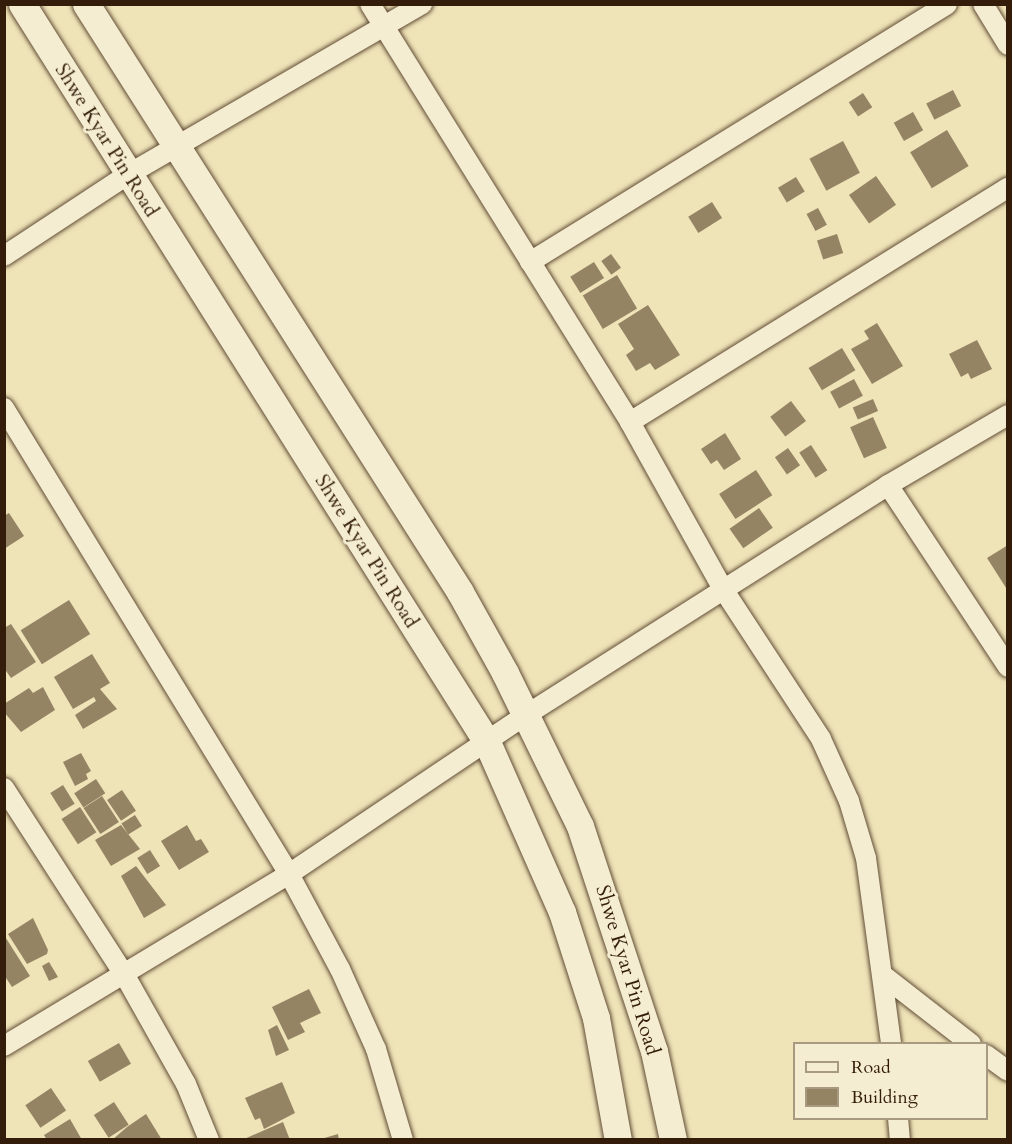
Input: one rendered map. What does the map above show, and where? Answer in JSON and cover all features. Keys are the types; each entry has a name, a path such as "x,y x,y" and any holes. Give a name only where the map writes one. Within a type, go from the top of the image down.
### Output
{"street":[{"name":"Shwe Kyar Pin Road","path":"22,4 487,742 572,944 596,1018 618,1140"},
{"name":"Shwe Kyar Pin Road","path":"86,4 460,592 526,715 580,826 615,926 654,1051 673,1140"},
{"path":"370,4 630,422 723,589 821,739 849,801 866,858 885,977 891,1042"},
{"path":"4,256 129,174 422,4"},
{"path":"530,262 948,4"},
{"path":"983,4 1008,45"},
{"path":"630,422 1008,188"},
{"path":"4,408 289,874 340,969 376,1049 403,1140"},
{"path":"4,1046 289,874 526,715 723,589 888,485 1008,415"},
{"path":"888,485 1005,659"},
{"path":"4,788 11,816 124,974 186,1084 208,1140"},
{"path":"885,977 968,1042"},
{"path":"988,1056 1008,1071"},
{"path":"898,1120 900,1140"}],"building":[{"path":"953,90 961,106 934,120 926,104"},
{"path":"863,93 872,107 858,117 849,102"},
{"path":"913,112 923,130 904,141 894,123"},
{"path":"947,130 969,166 932,188 910,152"},
{"path":"843,141 860,173 826,191 809,159"},
{"path":"876,176 896,205 869,224 849,195"},
{"path":"796,177 805,192 787,202 778,188"},
{"path":"712,202 722,218 698,233 688,217"},
{"path":"818,208 827,225 815,231 807,214"},
{"path":"837,234 843,253 823,260 817,240"},
{"path":"611,254 621,268 611,275 601,261"},
{"path":"594,262 604,278 580,293 570,277"},
{"path":"617,275 637,308 603,329 583,296"},
{"path":"648,305 680,355 655,370 650,363 636,371 626,355 634,349 618,324"},
{"path":"877,323 903,366 872,384 851,349 869,339 864,331"},
{"path":"977,340 992,369 971,379 968,373 961,377 949,354"},
{"path":"842,348 855,370 822,390 809,368"},
{"path":"854,379 863,396 839,408 830,392"},
{"path":"873,399 878,411 858,420 853,408"},
{"path":"791,401 806,421 785,437 770,417"},
{"path":"873,417 887,448 864,458 850,427"},
{"path":"725,433 741,459 724,470 717,460 711,464 701,449"},
{"path":"811,445 827,470 816,478 799,453"},
{"path":"788,448 800,465 787,474 775,457"},
{"path":"756,470 772,495 735,519 719,494"},
{"path":"759,508 773,528 743,548 730,529"},
{"path":"9,513 24,536 4,549 4,516"},
{"path":"1008,545 1008,591 987,558"},
{"path":"69,600 90,634 42,664 21,630"},
{"path":"11,624 36,662 11,678 4,668 4,628"},
{"path":"92,654 110,683 100,689 117,709 83,729 75,715 96,701 94,697 73,709 54,677"},
{"path":"43,687 55,710 21,732 4,712 4,704 29,688 33,693"},
{"path":"81,753 91,771 86,774 88,779 75,786 63,762"},
{"path":"96,779 105,793 83,807 74,793"},
{"path":"63,785 75,804 62,812 50,793"},
{"path":"122,790 136,811 121,821 107,800"},
{"path":"102,796 119,822 100,834 84,808"},
{"path":"80,807 96,832 78,844 62,819"},
{"path":"135,815 142,826 128,835 121,823"},
{"path":"121,825 140,849 111,866 95,840"},
{"path":"187,825 196,841 201,839 209,852 179,870 161,841"},
{"path":"150,850 160,866 147,874 137,858"},
{"path":"136,866 166,905 144,918 121,876"},
{"path":"33,918 48,950 47,954 27,964 8,934"},
{"path":"4,935 30,976 12,987 4,975"},
{"path":"49,962 58,977 49,981 42,966"},
{"path":"309,989 321,1013 300,1023 305,1032 288,1040 272,1007"},
{"path":"277,1025 289,1050 276,1056 268,1030"},
{"path":"119,1043 131,1064 100,1082 88,1061"},
{"path":"282,1082 295,1113 264,1129 260,1118 255,1120 245,1098"},
{"path":"51,1088 66,1110 40,1128 25,1105"},
{"path":"114,1102 129,1125 109,1138 94,1115"},
{"path":"146,1114 162,1140 112,1140 127,1127"},
{"path":"70,1119 82,1140 47,1140 44,1135"},
{"path":"283,1122 290,1140 242,1140"},
{"path":"338,1134 339,1140 321,1140 321,1139"}]}
